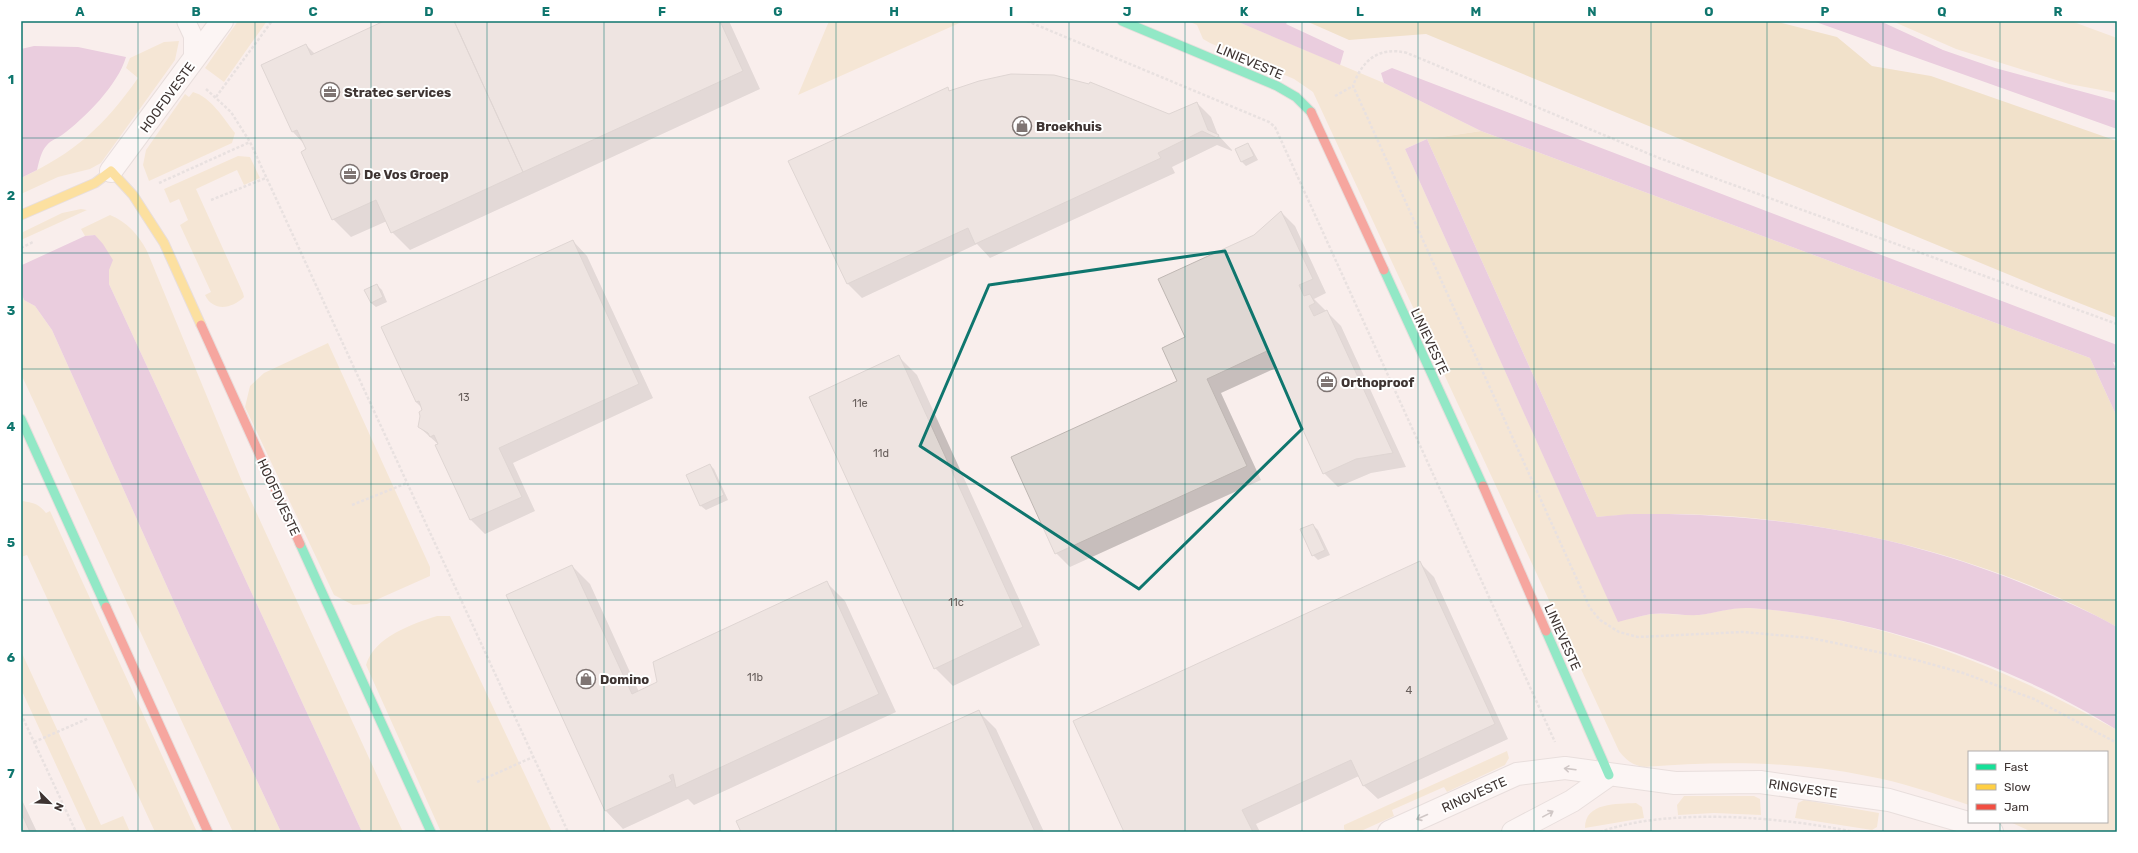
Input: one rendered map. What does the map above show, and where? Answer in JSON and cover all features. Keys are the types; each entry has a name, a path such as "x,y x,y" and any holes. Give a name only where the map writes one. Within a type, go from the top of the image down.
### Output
{"street":[{"name":"HOOFDVESTE","path":"21,215 95,182 111,171 222,21"},
{"name":"LINIEVESTE","path":"1122,21 1277,86 1296,97 1310,110 1491,503 1609,775"},
{"name":"HOOFDVESTE","path":"111,171 132,195 164,243 431,832"},
{"path":"21,419 208,832"},
{"name":"RINGVESTE","path":"1389,832 1517,774 1565,768 1609,775 1675,782 1760,782 1889,800 1968,823"},
{"path":"1513,832 1572,801 1609,775"},
{"name":"RINGVESTE","path":"1969,823 1992,832"}],"lane":[{"path":"186,21 193,36 193,60"}],"path":[{"path":"216,97 272,21"},
{"path":"1027,21 1269,122 1275,127 1543,714 1565,768"},
{"path":"2117,324 1659,158 1407,53 1394,50 1369,60 1358,71 1353,86 1590,608 1600,620 1619,632 1638,637 1743,632 1811,638 1916,660 1963,673 2034,699 2117,743"},
{"path":"193,60 196,76 201,85 216,97 242,127 568,832"},
{"path":"211,200 266,178"},
{"path":"352,505 407,483"},
{"path":"21,714 76,832"},
{"path":"34,742 89,718"},
{"path":"477,782 533,757"},
{"path":"1600,832 1612,828 1658,820 1718,818 1778,821 1854,832"}],"highlighted area":[{"path":"1225,251 1302,429 1139,589 920,446 989,285"}],"shaded area":[{"path":"238,21 267,21 224,82 205,68"},
{"path":"829,21 964,21 798,95"},
{"path":"1188,21 1236,21 1384,83 1481,131 1427,139 1405,149 1618,621 1651,614 1696,615 1743,608 1798,613 1846,622 1893,634 1940,649 1985,666 2074,707 2117,730 2117,832 2032,832 2012,823 2108,823 2108,751 1968,751 1968,805 1893,782 1811,767 1728,763 1644,767 1636,765 1627,759 1619,751 1313,92 1294,79 1203,39 1197,25"},
{"path":"1236,21 1288,21 1286,24 1344,51 1340,65"},
{"path":"1306,21 1774,21 1837,37 1872,66 1931,76 2117,141 2117,318 1426,34 1349,40"},
{"path":"1813,21 1880,21 1943,50 1995,68 2117,101 2117,129"},
{"path":"1892,21 2071,21 2117,38 2117,93 2069,84 1956,49"},
{"path":"179,41 175,60 101,163 90,169 58,177 21,194 21,178 73,148 87,137 113,111 138,78 126,68 130,58 164,42"},
{"path":"34,46 78,47 126,57 116,79 100,100 81,120 45,147 39,160 37,170 21,178 21,49"},
{"path":"1392,68 2117,345 2117,363 2113,362 2117,371 2117,417 2090,358 1481,131 1384,83 1381,73"},
{"path":"193,92 206,99 222,115 235,133 232,143 149,181 143,165 146,150 185,94 189,97"},
{"path":"1481,131 2090,358 2117,417 2117,627 2059,598 1997,573 1932,552 1864,535 1796,523 1728,516 1662,514 1597,517 1427,139"},
{"path":"1427,139 1597,517 1631,514 1686,514 1785,522 1882,539 1930,552 2024,584 2083,609 2117,627 2117,730 2077,706 1988,665 1941,648 1892,633 1844,621 1796,613 1744,608 1699,615 1663,613 1651,614 1618,622 1405,149"},
{"path":"238,156 250,157 260,178 244,185 237,170 196,189 244,297 234,304 223,307 213,304 205,295 211,292 180,225 188,220 179,199 170,203 164,189"},
{"path":"81,209 87,210 21,240 23,232 62,213"},
{"path":"110,215 122,221 132,229 147,251 241,479 403,832 362,832 109,284 109,270 95,235 85,236 81,229"},
{"path":"95,235 103,244 113,260 109,270 109,284 362,832 281,832 187,631 52,330 35,306 24,300 21,292 22,265 85,236"},
{"path":"21,292 24,300 35,306 52,330 187,631 281,832 233,832 21,374"},
{"path":"328,343 430,567 430,576 367,604 353,605 334,595 245,407 250,386 264,373"},
{"path":"23,501 36,504 46,513 50,511 197,832 155,832 27,555 21,557 21,503"},
{"path":"437,616 450,616 552,832 441,832 366,665 370,655 385,639 416,623"},
{"path":"21,651 101,825 123,816 130,832 87,832 21,689"},
{"path":"1507,751 1509,758 1505,765 1447,792 1444,787 1392,810 1394,816 1359,832 1347,832 1344,829 1344,825"},
{"path":"1684,796 1754,796 1760,799 1761,815 1714,813 1678,815 1677,805"},
{"path":"1804,800 1879,813 1877,827 1872,830 1795,818 1798,803"},
{"path":"1636,803 1642,807 1644,818 1585,828 1586,820 1590,813 1596,809 1612,804"}],"building":[{"path":"384,21 454,21 523,172 391,233 376,200 332,220 301,152 306,149 297,130 292,132 261,65 306,44 311,55"},
{"path":"454,21 720,21 743,71 523,172"},
{"path":"1011,74 1054,75 1089,84 1090,82 1169,114 1197,102 1208,130 1219,135 1217,138 1202,131 1158,153 1161,158 975,244 968,228 847,284 788,161 948,87 949,91 979,81"},
{"path":"1248,143 1254,156 1241,162 1235,149"},
{"path":"1281,211 1313,279 1299,285 1304,296 1310,294 1315,303 1309,306 1314,316 1327,310 1393,453 1356,459 1323,474 1267,351 1207,379 1247,466 1055,554 1011,457 1177,381 1162,348 1185,337 1158,279 1254,235"},
{"path":"573,240 639,384 499,448 522,497 470,520 435,445 438,444 434,435 430,437 428,433 418,427 420,416 419,412 422,410 419,401 416,402 381,327"},
{"path":"377,284 383,297 371,303 364,290"},
{"path":"899,355 1023,627 934,669 809,397"},
{"path":"710,464 724,495 700,506 686,475"},
{"path":"1313,524 1325,550 1312,556 1300,529"},
{"path":"1420,561 1495,724 1363,786 1351,760 1242,810 1253,832 1124,832 1073,721"},
{"path":"572,565 632,694 657,682 653,662 827,581 879,694 676,788 673,774 669,776 672,781 605,811 506,595"},
{"path":"979,710 1035,832 741,832 736,821"},
{"path":"21,812 30,832 21,832"}],"traffic: fast":[{"path":"1122,21 1277,86 1296,97 1311,112"},
{"path":"1384,270 1483,486"},
{"path":"21,419 106,607"},
{"path":"300,544 431,832"},
{"path":"1546,631 1609,775"}],"traffic: slow":[{"path":"21,215 95,183 111,171 133,195 164,243 201,325"}],"traffic: jam":[{"path":"1311,112 1384,270"},
{"path":"201,325 300,544"},
{"path":"1483,486 1546,631"},
{"path":"106,607 208,832"}],"place":[{"name":"Stratec services","path":"330,92"},
{"name":"Broekhuis","path":"1022,126"},
{"name":"De Vos Groep","path":"350,174"},
{"name":"Orthoproof","path":"1327,382"},
{"name":"Domino","path":"586,679"}]}
